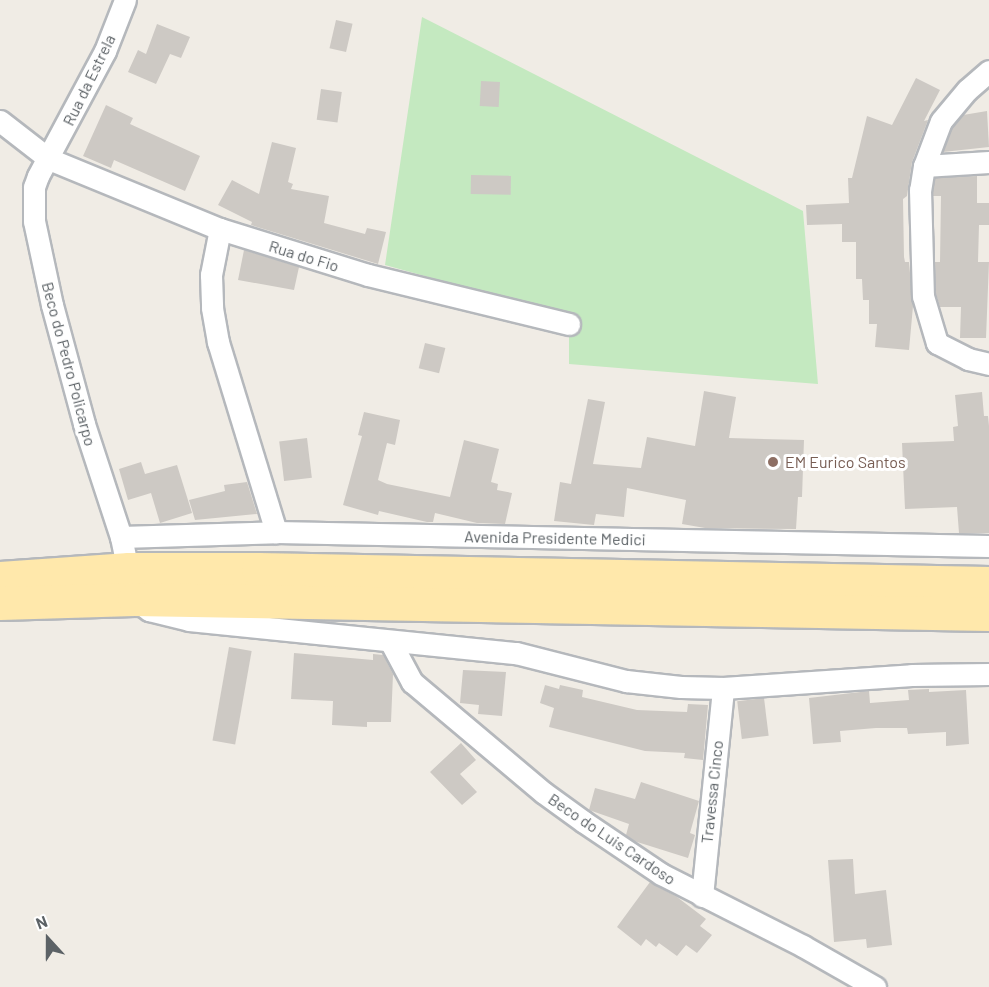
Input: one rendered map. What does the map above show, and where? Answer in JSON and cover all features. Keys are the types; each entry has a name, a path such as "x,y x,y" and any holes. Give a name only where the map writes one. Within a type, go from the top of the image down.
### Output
{"main road":[{"path":"0,603 258,568 989,583"},
{"path":"0,578 989,614"}],"street":[{"name":"Rua da Estrela","path":"49,159 105,51 125,0"},
{"path":"989,71 967,90 940,121 924,166 920,190 923,296 937,343 968,359 989,364"},
{"name":"Rua do Fio","path":"0,121 49,159 220,229 368,275 569,324"},
{"name":"Beco do Pedro Policarpo","path":"49,159 34,187 34,221 40,253 84,424 121,537 132,584"},
{"path":"924,166 989,162"},
{"path":"220,229 211,275 212,308 218,342 276,532"},
{"name":"Avenida Presidente Medici","path":"121,537 276,532 989,546"},
{"path":"132,584 149,610 189,620 516,652 626,681 681,687 723,688 900,676 989,674"},
{"name":"Beco do Luis Cardoso","path":"390,641 412,682 544,793 627,853 702,896 803,946 875,987"},
{"name":"Travessa Cinco","path":"702,896 723,688"}],"green space":[{"path":"422,17 803,211 818,384 569,364 569,316 385,265"}],"building":[{"path":"336,20 353,24 346,52 329,48"},
{"path":"157,24 190,37 181,58 170,54 156,84 128,72 138,50 146,54"},
{"path":"916,78 940,90 924,121 928,120 912,162 907,196 903,199 904,257 905,262 909,262 913,306 909,350 875,347 877,324 869,324 869,300 863,300 862,279 856,279 856,242 842,242 842,224 807,225 806,205 849,203 848,178 852,178 867,116 892,125"},
{"path":"481,81 500,82 499,107 480,106"},
{"path":"321,89 342,92 337,123 317,120"},
{"path":"106,105 133,118 130,124 200,156 185,191 114,160 111,168 83,156"},
{"path":"987,111 989,147 943,152 952,128 963,115"},
{"path":"272,142 296,148 288,182 293,184 291,189 329,196 324,223 365,234 367,228 386,232 378,264 251,225 252,222 218,205 232,180 259,194"},
{"path":"471,175 511,176 511,195 471,194"},
{"path":"977,176 977,203 989,203 989,225 979,225 978,262 989,262 986,338 960,338 961,307 940,307 936,294 935,262 940,262 941,196 933,196 933,191 935,178"},
{"path":"244,250 299,267 294,290 238,280"},
{"path":"425,343 445,348 439,373 419,368"},
{"path":"704,391 736,397 729,438 804,440 802,497 798,497 796,529 705,528 682,524 686,500 627,488 624,517 596,514 594,525 554,521 560,482 571,484 588,399 605,402 593,464 641,468 647,437 695,446"},
{"path":"982,392 984,416 988,416 989,426 989,533 959,533 957,507 905,509 902,443 954,441 953,427 958,426 955,395"},
{"path":"364,412 400,420 395,445 387,443 378,480 387,484 450,497 464,440 499,449 491,482 498,484 497,490 512,493 505,524 477,523 435,513 433,522 427,522 379,511 378,515 343,505 362,436 358,435"},
{"path":"307,438 312,478 284,481 279,441"},
{"path":"141,462 145,474 177,465 192,513 160,523 151,493 128,500 119,469"},
{"path":"247,482 257,514 195,520 189,500 225,491 224,485"},
{"path":"229,647 252,651 235,745 213,741"},
{"path":"294,653 373,660 373,654 383,655 393,674 391,722 367,722 367,727 332,725 333,701 291,699"},
{"path":"463,670 506,672 502,716 478,714 479,705 460,703"},
{"path":"545,685 559,689 560,685 583,690 582,697 637,710 687,712 688,704 708,705 703,760 684,758 685,753 645,751 549,727 554,708 540,703"},
{"path":"929,689 929,692 966,690 969,744 946,746 946,732 908,734 907,728 876,728 840,731 841,742 813,744 809,698 869,691 870,703 909,700 908,690"},
{"path":"764,698 769,736 742,739 737,701"},
{"path":"461,743 476,760 460,774 477,792 462,805 430,772"},
{"path":"641,782 699,801 690,833 695,835 688,858 634,841 626,835 629,824 589,810 595,788 635,799"},
{"path":"853,859 855,894 886,890 892,945 867,948 866,939 834,942 828,860"},
{"path":"650,882 677,897 706,919 700,926 712,935 697,953 686,945 677,956 659,943 656,947 646,939 641,946 617,927"}],"place":[{"name":"EM Eurico Santos","path":"773,462"}]}
